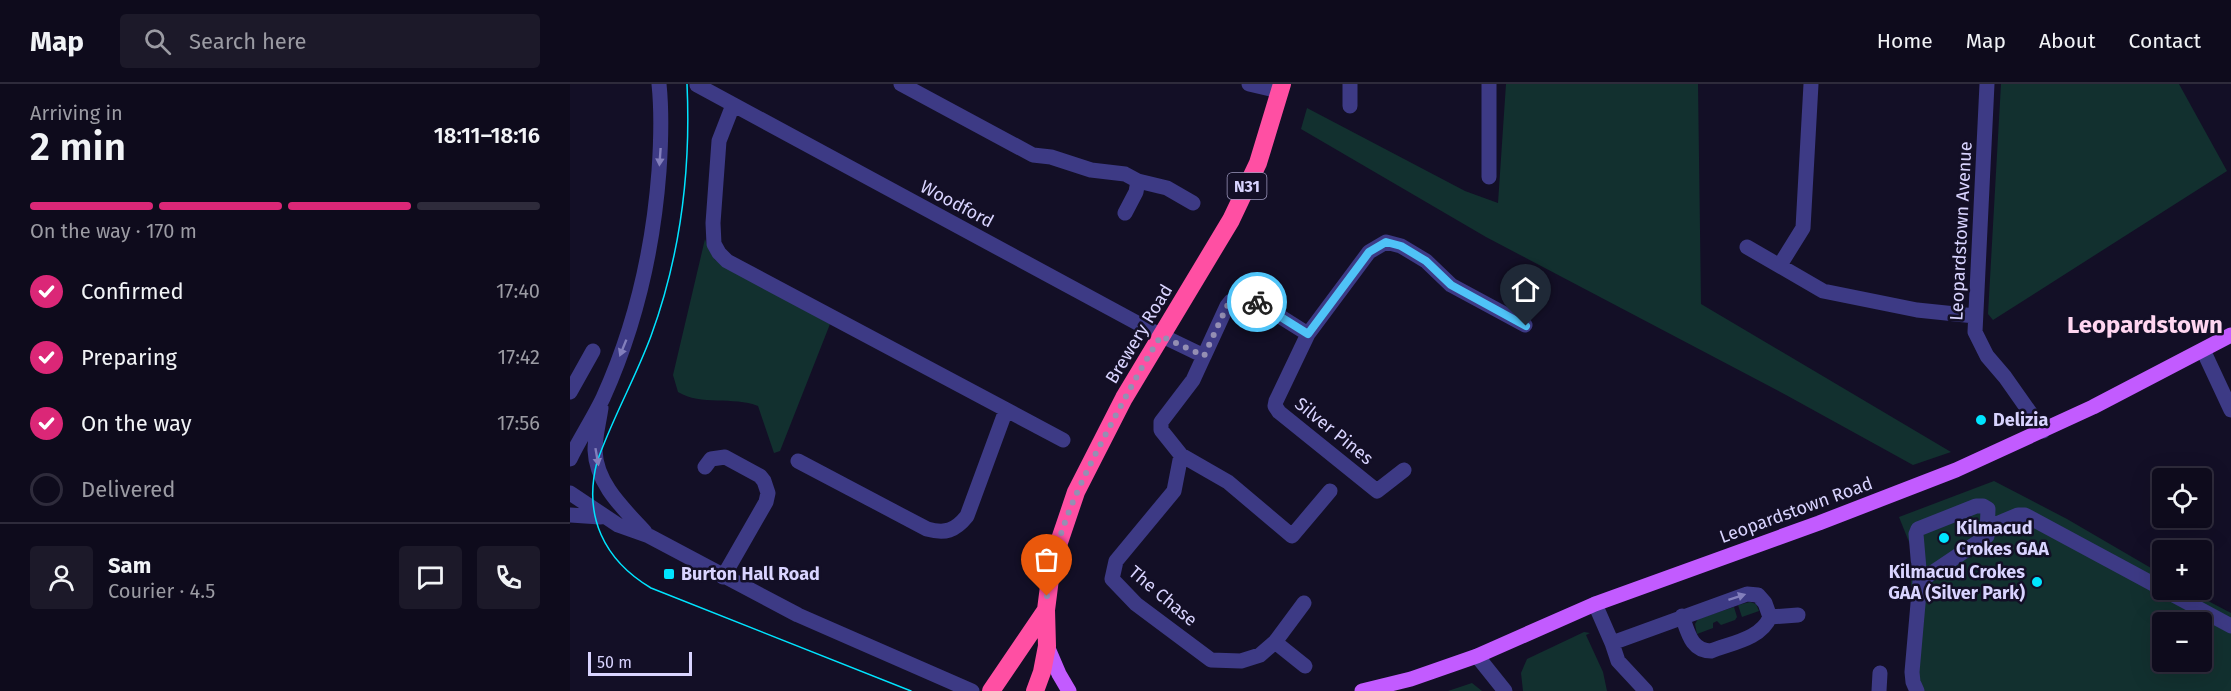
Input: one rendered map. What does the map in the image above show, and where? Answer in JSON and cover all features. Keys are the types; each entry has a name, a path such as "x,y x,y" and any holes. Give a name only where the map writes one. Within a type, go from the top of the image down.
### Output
{"highway":[{"name":"Brewery Road","path":"1035,691 1042,672 1047,646 1046,610 1052,563 1060,532 1076,492 1124,398 1231,220 1258,163 1281,88"},
{"name":"Brewery Road","path":"991,691 1046,610"}],"main road":[{"name":"Leopardstown Road","path":"1362,691 1408,685 1595,604 1871,504 1956,470 2043,431 2231,334"},
{"path":"1047,646 1069,691"}],"street":[{"path":"570,459 574,444 602,399 630,332 644,283 653,234 661,147 659,84"},
{"path":"901,84 1033,155 1051,157 1091,170 1125,174 1138,181 1167,188 1175,198 1193,204"},
{"path":"1249,84 1281,88"},
{"path":"1350,84 1350,106"},
{"path":"1489,84 1489,177"},
{"path":"1780,265 1803,228 1811,84"},
{"name":"Leopardstown Avenue","path":"1987,84 1975,332 1980,344 2043,431"},
{"name":"Woodford","path":"697,85 1161,336"},
{"path":"734,105 719,141 712,233 719,253 727,261 1063,440"},
{"path":"1125,213 1136,192 1138,181"},
{"name":"Silver Pines","path":"1404,470 1377,491 1275,406 1308,334 1369,252 1386,242 1401,246 1426,261 1451,285 1526,326"},
{"path":"1747,247 1823,291 1917,310 1975,316"},
{"path":"1308,334 1249,297 1242,295 1231,301 1193,380 1161,422 1161,430 1181,455 1228,482 1292,536 1330,492"},
{"path":"1161,336 1204,356"},
{"path":"2203,350 2231,410"},
{"path":"570,392 593,351"},
{"path":"602,399 595,448 597,462 612,495 649,536"},
{"path":"798,461 927,529 952,531 967,516 1006,410"},
{"name":"The Chase","path":"1181,455 1174,492 1116,561 1112,579 1136,604 1211,660 1241,661 1260,655 1275,642 1304,603"},
{"path":"705,467 711,459 725,457 760,476 768,493 766,502 723,577"},
{"path":"570,493 608,519"},
{"path":"1917,691 1912,672 1920,581 1916,534 1920,527 1976,506 1988,509 1987,536 1920,581"},
{"path":"570,515 587,514 608,519 649,536 798,615 972,691"},
{"path":"1987,528 2018,515 2025,515 2231,626"},
{"path":"1612,643 1682,616 1752,593 1758,595 1766,603 1770,617 1767,626 1753,635 1710,651 1703,651 1698,650 1694,645 1682,616"},
{"path":"1595,604 1618,661 1646,691"},
{"path":"1770,617 1798,615"},
{"path":"1275,642 1305,666"},
{"path":"1477,656 1505,691"},
{"path":"931,674 938,691"},
{"path":"1879,691 1880,674"}],"green space":[{"path":"1506,84 1698,84 1701,304 1951,452 1913,465 1786,395 1486,237 1301,129 1307,108 1465,191 1498,203"},
{"path":"2001,84 2179,84 2227,171 1993,320 1988,314"},
{"path":"705,239 715,260 830,324 780,451 774,453 758,406 748,403 697,399 678,392 673,375"},
{"name":"Kilmacud Crokes GAA (Silver Park)","path":"1994,481 2067,519 2152,569 2152,600 2206,600 2231,613 2231,691 1924,691 1920,682 1911,597 1911,547 1899,517"},
{"path":"1750,602 1756,604 1759,611 1742,617 1738,605"},
{"path":"1734,607 1737,617 1735,620 1721,625 1717,621 1713,623 1713,628 1697,634 1695,624 1698,619"},
{"path":"1584,632 1590,633 1586,635 1603,672 1607,691 1523,691 1521,673 1527,659"},
{"path":"1472,683 1482,691 1448,691"}],"tram line":[{"path":"687,84 687,149 677,243 651,336 597,462 593,482 593,501 601,535 621,564 651,588 911,691"}],"way so far":[{"path":"1047,596 1060,532 1076,492 1124,398 1161,336 1204,356 1231,301 1242,295 1257,302"}],"place":[{"name":"Delizia","path":"1981,420"},
{"name":"Kilmacud Crokes GAA","path":"1944,538"},
{"name":"Burton Hall Road","path":"669,574"},
{"name":"Kilmacud Crokes GAA (Silver Park)","path":"2037,582"}],"district":[{"name":"Leopardstown","path":"2145,325"}],"route":[{"path":"1257,302 1308,334 1369,252 1386,242 1401,246 1426,261 1451,285 1526,326"}]}
